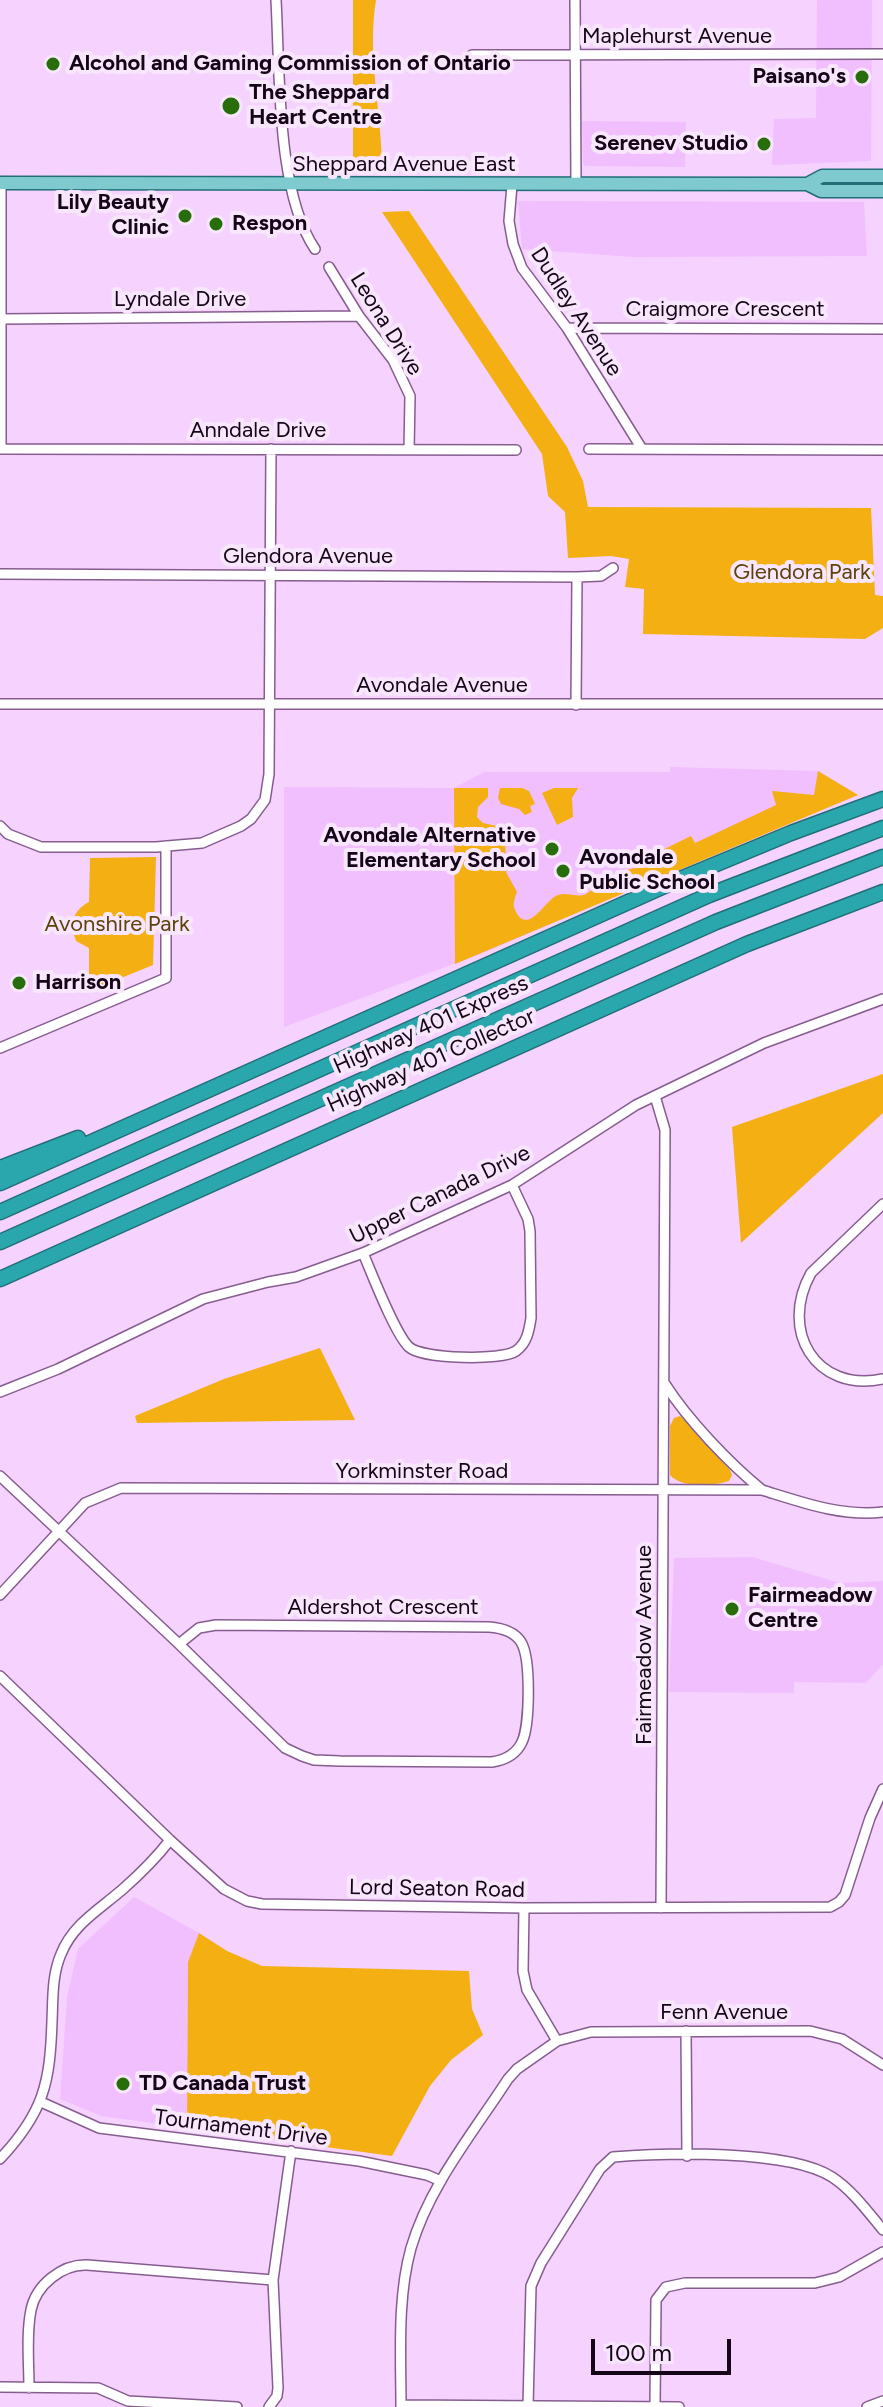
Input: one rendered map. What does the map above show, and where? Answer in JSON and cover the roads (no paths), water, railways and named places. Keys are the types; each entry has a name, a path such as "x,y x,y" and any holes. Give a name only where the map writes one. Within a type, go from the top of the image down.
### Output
{"highway":[{"path":"0,1183 699,870 883,799"},
{"name":"Highway 401 Express","path":"0,1212 709,895 883,828"},
{"name":"Highway 401 Express","path":"0,1242 716,922 883,857"},
{"name":"Highway 401 Collector","path":"0,1279 747,944 883,892"},
{"path":"0,1168 109,1125 297,1041 348,1027"}],"main road":[{"name":"Sheppard Avenue East","path":"807,184 822,176 883,176"},
{"name":"Sheppard Avenue East","path":"0,183 807,184 821,191 883,191"}],"street":[{"path":"276,0 286,161 304,233 315,249"},
{"path":"575,0 576,184"},
{"name":"Maplehurst Avenue","path":"472,55 883,54"},
{"path":"0,183 0,449"},
{"name":"Dudley Avenue","path":"512,185 509,221 522,268 567,328 642,449"},
{"name":"Leona Drive","path":"329,267 359,316 393,360 410,396 409,450"},
{"name":"Lyndale Drive","path":"1,319 359,316"},
{"name":"Craigmore Crescent","path":"567,328 883,329"},
{"name":"Anndale Drive","path":"0,449 516,450"},
{"path":"0,826 8,834 41,847 166,846 202,843 241,826 260,809 265,800 269,774 271,449"},
{"path":"589,449 883,450"},
{"name":"Glendora Avenue","path":"0,574 577,577 604,575 613,568"},
{"path":"576,705 577,577"},
{"name":"Avondale Avenue","path":"0,704 883,704"},
{"path":"0,1048 166,978 166,846"},
{"name":"Upper Canada Drive","path":"0,1392 58,1369 203,1299 296,1277 363,1253 512,1185 636,1105 764,1043 883,999"},
{"name":"Fairmeadow Avenue","path":"655,1096 665,1130 661,1908"},
{"path":"363,1253 403,1339 415,1351 426,1355 458,1357 512,1354 525,1340 531,1318 530,1231 528,1219 512,1185"},
{"path":"883,1204 811,1273 804,1285 797,1317 804,1346 820,1365 854,1381 883,1379"},
{"path":"665,1383 678,1405 762,1490"},
{"name":"Aldershot Crescent","path":"0,1476 285,1748 314,1760 492,1762 506,1759 516,1751 525,1732 527,1658 520,1640 511,1631 489,1627 216,1625 199,1628 179,1644"},
{"name":"Yorkminster Road","path":"0,1595 85,1503 121,1488 762,1490 817,1507 864,1514 883,1512"},
{"name":"Lord Seaton Road","path":"0,1676 224,1889 247,1901 262,1904 524,1908 830,1907 839,1902 848,1887 870,1818 883,1789"},
{"path":"0,2159 24,2130 41,2102 50,2061 55,1973 61,1954 87,1917 133,1880 170,1840"},
{"path":"524,1908 523,1971 527,1990 557,2041 508,2079 441,2181 419,2223 408,2262 401,2406 679,2407"},
{"name":"Fenn Avenue","path":"557,2041 606,2031 810,2031 842,2039 883,2065"},
{"path":"686,2031 687,2156"},
{"name":"Tournament Drive","path":"41,2102 110,2131 291,2151 394,2168 441,2181"},
{"path":"269,2407 277,2396 278,2388 273,2280 291,2151"},
{"path":"528,2406 531,2286 541,2263 599,2171 613,2157 757,2156 787,2160 819,2170 841,2184 883,2230"},
{"path":"655,2406 656,2300 660,2291 673,2284 685,2283 815,2283 839,2277 883,2252"},
{"path":"29,2388 30,2311 35,2298 56,2274 70,2267 87,2265 273,2280"},
{"path":"0,2387 98,2388 128,2401 237,2407"},
{"path":"867,2407 883,2401"}],"place":[{"name":"Alcohol and Gaming Commission of Ontario","path":"53,64"},
{"name":"Paisano's","path":"862,77"},
{"name":"The Sheppard Heart Centre","path":"231,106"},
{"name":"Serenev Studio","path":"764,144"},
{"name":"Lily Beauty Clinic","path":"185,216"},
{"name":"Respon","path":"216,224"},
{"name":"Avondale Alternative Elementary School","path":"552,849"},
{"name":"Avondale Public School","path":"563,871"},
{"name":"Harrison","path":"19,983"},
{"name":"Fairmeadow Centre","path":"732,1609"},
{"name":"TD Canada Trust","path":"123,2084"}],"park label":[{"name":"Glendora Park","path":"802,573"},
{"name":"Avonshire Park","path":"117,925"}]}
